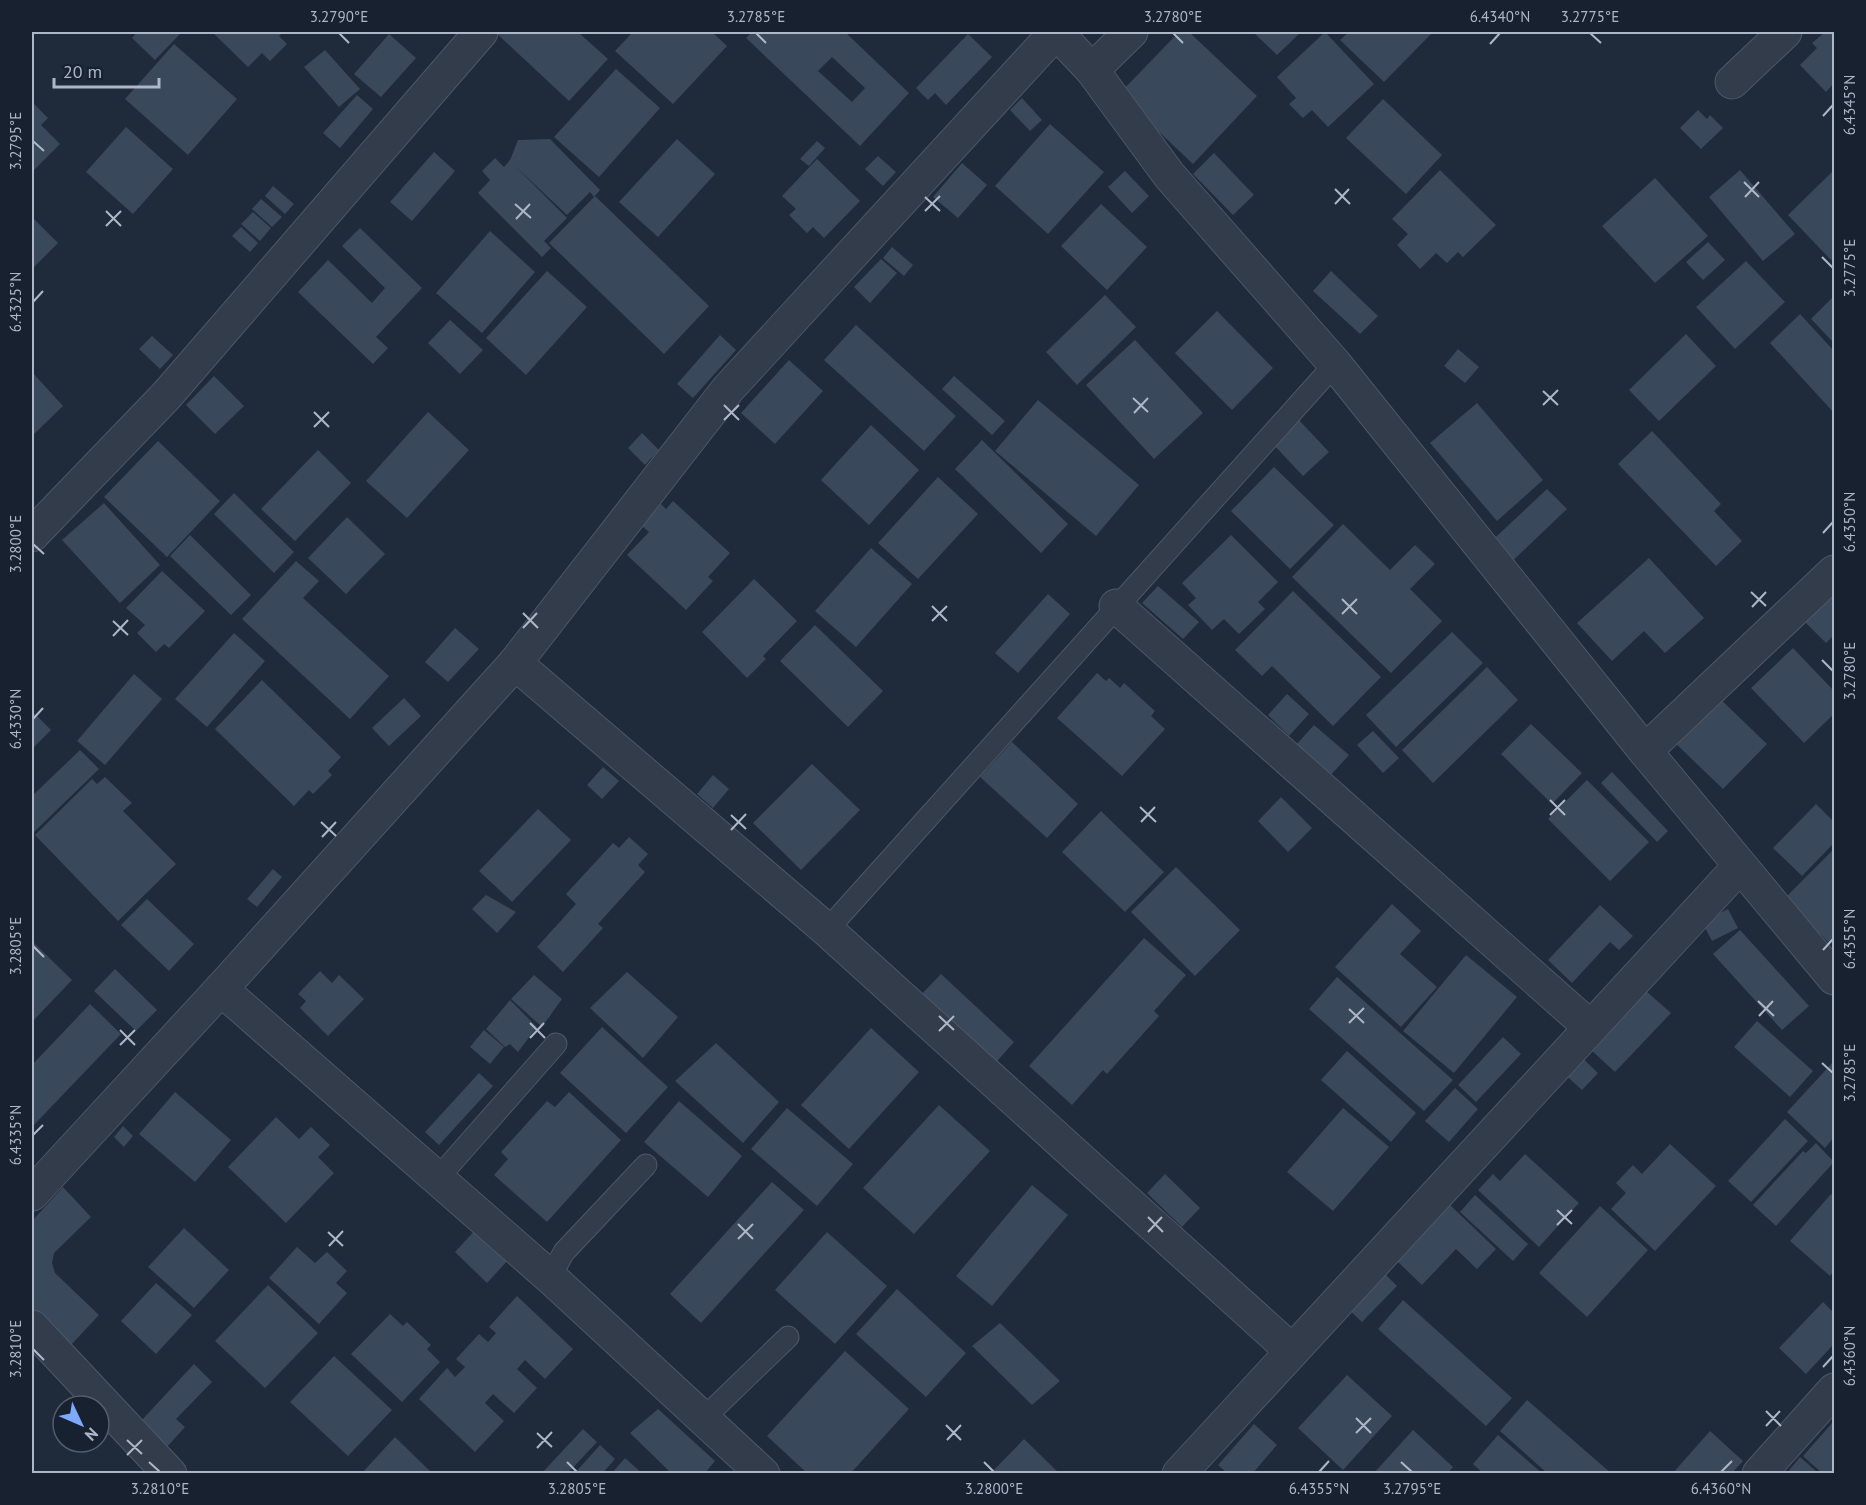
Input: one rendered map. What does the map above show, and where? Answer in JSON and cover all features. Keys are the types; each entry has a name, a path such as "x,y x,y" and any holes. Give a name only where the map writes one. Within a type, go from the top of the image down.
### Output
{"street":[{"path":"32,535 166,396 482,32"},
{"path":"32,1194 221,989 515,663 728,389 1056,32 1092,70 1169,175 1335,364 1645,752 1834,978"},
{"path":"1092,70 1131,32"},
{"path":"1732,82 1785,32"},
{"path":"1645,752 1834,572"},
{"path":"1116,606 1590,1027"},
{"path":"515,663 827,930 1292,1352"},
{"path":"1179,1473 1739,867"},
{"path":"221,989 550,1277 763,1473"},
{"path":"32,1327 170,1473"},
{"path":"1759,1473 1834,1390"}],"lane":[{"path":"827,930 1335,364"},
{"path":"438,1178 556,1044"},
{"path":"550,1277 564,1252 646,1165"},
{"path":"704,1418 788,1336"}],"building":[{"path":"137,32 182,32 155,60 132,38"},
{"path":"212,32 284,32 279,36 287,44 270,61 262,53 248,67"},
{"path":"495,32 578,32 608,59 569,101"},
{"path":"629,32 712,32 727,46 673,104 615,51 631,34"},
{"path":"752,32 845,32 909,93 860,146 746,38","holes":["832,57 865,88 852,102 818,71"]},
{"path":"1179,32 1189,32 1257,96 1193,164 1119,94"},
{"path":"1253,32 1301,32 1277,55"},
{"path":"1325,32 1374,84 1328,127 1312,110 1303,118 1289,104 1296,98 1277,77"},
{"path":"1349,32 1433,32 1384,82 1340,40"},
{"path":"1825,32 1834,32 1834,83 1826,92 1800,65 1817,48 1812,43"},
{"path":"389,34 416,58 381,97 354,74"},
{"path":"968,34 992,57 946,105 935,93 928,100 916,88"},
{"path":"174,44 237,99 188,155 125,99"},
{"path":"325,50 360,89 339,107 304,67"},
{"path":"616,69 660,108 599,177 554,137"},
{"path":"357,95 373,109 340,148 323,133"},
{"path":"1022,98 1042,120 1030,131 1010,110"},
{"path":"1383,99 1442,155 1406,194 1346,138"},
{"path":"33,103 48,118 41,125 60,144 32,172"},
{"path":"1698,110 1707,119 1710,115 1723,128 1701,149 1680,128"},
{"path":"1050,124 1104,172 1048,234 995,186"},
{"path":"126,127 173,169 133,214 86,172"},
{"path":"550,139 600,190 594,197 590,192 567,215 516,167 567,218 544,241 551,248 542,257 478,193 490,180 482,171 495,158 504,167 510,160 518,140"},
{"path":"677,139 715,174 658,237 619,202"},
{"path":"817,141 825,148 809,166 800,159"},
{"path":"434,152 455,171 412,221 390,202"},
{"path":"1214,153 1254,195 1233,215 1193,174"},
{"path":"878,156 896,172 883,186 865,169"},
{"path":"817,159 860,201 824,238 813,227 807,233 789,215 796,209 782,196"},
{"path":"962,163 987,185 958,218 933,197"},
{"path":"1440,170 1496,225 1463,257 1458,252 1447,263 1436,253 1420,269 1397,245 1408,234 1392,219"},
{"path":"1740,170 1795,234 1763,261 1709,197"},
{"path":"1834,170 1834,257 1831,260 1788,215"},
{"path":"1125,171 1149,196 1132,213 1108,187"},
{"path":"1655,178 1708,236 1655,283 1602,226"},
{"path":"273,186 294,204 285,214 265,196"},
{"path":"595,196 709,306 664,354 549,243"},
{"path":"261,199 282,217 272,227 252,209"},
{"path":"1101,204 1147,247 1107,290 1061,246"},
{"path":"253,212 271,228 260,241 241,224"},
{"path":"34,219 58,243 32,269 32,222"},
{"path":"241,227 258,243 250,252 232,236"},
{"path":"360,228 422,288 376,337 388,348 373,364 298,292 328,260 372,303 385,288 342,246"},
{"path":"490,231 535,272 482,333 436,293"},
{"path":"1708,242 1725,260 1703,280 1686,262"},
{"path":"892,247 913,265 904,276 883,258"},
{"path":"881,259 897,273 870,303 854,287"},
{"path":"1746,261 1785,302 1735,349 1696,307"},
{"path":"547,271 587,307 526,375 486,338"},
{"path":"1331,271 1378,316 1360,334 1313,291"},
{"path":"1105,295 1136,327 1077,385 1046,352"},
{"path":"1834,296 1834,343 1811,319"},
{"path":"1217,311 1273,368 1232,410 1175,353"},
{"path":"1800,314 1834,351 1834,413 1770,343"},
{"path":"450,320 483,350 460,374 428,343"},
{"path":"856,325 956,416 924,451 824,360"},
{"path":"1686,334 1716,366 1659,421 1629,390"},
{"path":"720,335 736,350 693,398 677,384"},
{"path":"152,336 173,355 160,369 139,349"},
{"path":"1135,340 1203,413 1154,459 1086,385"},
{"path":"1458,349 1479,367 1465,383 1444,366"},
{"path":"789,360 823,391 775,444 741,413"},
{"path":"32,372 63,406 32,436"},
{"path":"214,376 244,406 215,434 186,405"},
{"path":"954,376 1005,421 992,435 942,389"},
{"path":"1038,400 1139,485 1096,536 995,451"},
{"path":"1477,403 1543,480 1497,521 1430,443"},
{"path":"428,412 469,450 407,518 366,481"},
{"path":"1298,419 1329,452 1303,476 1272,443"},
{"path":"871,425 919,470 869,525 821,480"},
{"path":"1652,431 1721,504 1714,511 1742,541 1716,566 1618,464"},
{"path":"642,433 659,450 645,465 628,448"},
{"path":"982,440 1068,524 1041,553 955,469"},
{"path":"158,441 220,501 167,557 104,497"},
{"path":"318,450 351,483 295,541 261,509"},
{"path":"1274,467 1334,525 1290,569 1231,511"},
{"path":"938,477 978,514 918,579 878,543"},
{"path":"1547,489 1567,509 1504,569 1484,548"},
{"path":"234,493 294,552 274,573 214,514"},
{"path":"673,501 730,553 708,577 713,581 686,610 627,555 649,532 641,525 661,504 666,509"},
{"path":"104,503 160,565 120,603 62,540"},
{"path":"347,517 385,554 346,594 308,558"},
{"path":"1343,524 1390,570 1415,545 1435,564 1410,589 1442,621 1391,673 1292,577"},
{"path":"190,535 251,595 231,615 170,556"},
{"path":"1231,535 1278,582 1258,602 1265,609 1239,634 1224,619 1212,630 1188,605 1196,598 1182,583"},
{"path":"871,548 912,584 856,647 815,611"},
{"path":"1649,558 1704,618 1665,653 1644,631 1612,661 1577,623"},
{"path":"296,561 319,581 303,598 389,676 350,719 242,619"},
{"path":"162,571 205,611 169,648 164,644 156,652 137,633 145,625 126,608"},
{"path":"754,579 797,621 763,656 766,659 747,678 702,632"},
{"path":"1158,586 1199,622 1183,639 1142,603"},
{"path":"1293,591 1381,677 1333,726 1272,666 1262,676 1235,650"},
{"path":"1834,591 1834,635 1826,643 1804,621"},
{"path":"1048,594 1070,614 1018,673 995,653"},
{"path":"815,625 883,691 848,727 780,661"},
{"path":"455,628 479,649 448,682 425,662"},
{"path":"1452,632 1483,663 1396,747 1366,715"},
{"path":"234,633 265,661 207,727 175,699"},
{"path":"1793,648 1834,691 1834,714 1804,743 1751,688"},
{"path":"1487,667 1518,700 1433,783 1402,750"},
{"path":"1097,673 1106,681 1109,678 1120,688 1124,683 1155,711 1151,716 1165,729 1122,776 1057,718"},
{"path":"134,674 162,699 105,765 77,741"},
{"path":"262,680 341,757 328,771 332,775 313,794 309,790 294,806 215,729"},
{"path":"1287,694 1309,714 1289,736 1268,715"},
{"path":"1716,695 1767,744 1723,789 1672,740"},
{"path":"404,698 421,716 389,746 372,728"},
{"path":"32,711 51,730 32,749"},
{"path":"1531,724 1582,773 1552,804 1501,754"},
{"path":"1314,725 1349,755 1330,776 1296,745"},
{"path":"1373,731 1399,758 1383,773 1357,745"},
{"path":"1012,742 1078,804 1047,838 980,777"},
{"path":"80,750 99,769 33,833 32,796"},
{"path":"812,764 860,810 801,870 753,823"},
{"path":"603,767 619,781 602,799 587,785"},
{"path":"1612,772 1668,831 1657,842 1601,783"},
{"path":"713,775 729,789 713,808 697,794"},
{"path":"105,777 132,803 123,811 176,864 118,921 35,835 92,779 97,784"},
{"path":"1587,780 1649,842 1610,881 1548,819"},
{"path":"1281,797 1312,828 1288,852 1258,821"},
{"path":"1816,804 1834,822 1834,843 1802,876 1773,848"},
{"path":"538,809 571,840 512,902 479,871"},
{"path":"1101,811 1164,872 1125,912 1062,852"},
{"path":"629,837 648,854 638,865 645,872 598,924 603,928 563,972 537,947 576,904 566,894 613,843 619,848"},
{"path":"1834,849 1834,939 1830,944 1785,898"},
{"path":"1176,867 1240,930 1195,976 1131,912"},
{"path":"273,869 282,877 257,907 247,899"},
{"path":"486,895 516,912 497,933 472,909"},
{"path":"147,899 194,944 169,971 121,925"},
{"path":"1392,904 1421,931 1400,954 1437,987 1401,1027 1335,967"},
{"path":"1600,905 1633,936 1619,950 1610,942 1572,983 1548,960"},
{"path":"1728,909 1738,928 1712,941 1702,922"},
{"path":"1740,930 1809,1006 1782,1030 1713,954"},
{"path":"1144,938 1186,975 1154,1011 1159,1016 1107,1074 1103,1070 1072,1105 1029,1066"},
{"path":"32,941 72,980 32,1022"},
{"path":"1466,955 1517,997 1454,1073 1403,1031"},
{"path":"115,969 157,1010 136,1031 94,991"},
{"path":"320,971 332,983 339,975 364,999 328,1036 300,1008 306,1001 298,994"},
{"path":"627,972 678,1017 643,1058 590,1008"},
{"path":"941,974 1014,1042 991,1068 916,1000"},
{"path":"534,975 562,999 542,1027 511,999"},
{"path":"1337,977 1453,1080 1424,1111 1309,1009"},
{"path":"1646,991 1671,1013 1615,1072 1590,1049"},
{"path":"510,1000 537,1027 518,1052 510,1044 505,1047 486,1029"},
{"path":"90,1004 121,1034 32,1127 32,1065"},
{"path":"1757,1021 1813,1071 1790,1097 1734,1047"},
{"path":"602,1027 668,1087 626,1133 560,1073"},
{"path":"871,1028 919,1072 849,1149 801,1105"},
{"path":"484,1030 504,1047 490,1064 470,1047"},
{"path":"1503,1037 1521,1054 1476,1102 1458,1085"},
{"path":"716,1043 779,1102 743,1143 675,1081"},
{"path":"1347,1051 1416,1113 1391,1142 1321,1080"},
{"path":"1576,1052 1598,1073 1582,1090 1560,1070"},
{"path":"1834,1061 1834,1137 1825,1148 1787,1112"},
{"path":"479,1073 493,1086 439,1145 425,1132"},
{"path":"1455,1088 1478,1109 1449,1142 1425,1121"},
{"path":"175,1092 231,1140 195,1182 139,1134"},
{"path":"569,1092 621,1140 547,1222 494,1175 508,1159 501,1152 547,1101 555,1107"},
{"path":"679,1101 742,1156 708,1197 644,1142"},
{"path":"939,1105 990,1151 914,1234 863,1188"},
{"path":"787,1108 853,1164 817,1206 751,1149"},
{"path":"1343,1108 1389,1147 1333,1211 1287,1172"},
{"path":"276,1117 299,1139 311,1127 330,1145 318,1157 334,1173 286,1223 228,1167"},
{"path":"1785,1119 1808,1141 1751,1202 1728,1181"},
{"path":"123,1126 133,1136 124,1147 114,1137"},
{"path":"1816,1143 1834,1162 1776,1226 1753,1205 1803,1151 1806,1153"},
{"path":"1670,1144 1716,1186 1655,1251 1611,1209 1626,1193 1616,1183 1633,1165 1642,1174"},
{"path":"1525,1154 1579,1203 1539,1247 1478,1190 1493,1174 1500,1181"},
{"path":"1165,1174 1200,1208 1182,1227 1147,1193"},
{"path":"772,1182 804,1210 701,1323 670,1294"},
{"path":"1032,1185 1068,1215 992,1306 956,1276"},
{"path":"63,1187 91,1217 54,1253 52,1263 55,1273 99,1315 69,1347 32,1310 32,1221"},
{"path":"1831,1194 1834,1197 1834,1271 1830,1276 1790,1241"},
{"path":"1475,1195 1528,1244 1513,1261 1460,1212"},
{"path":"1449,1204 1496,1249 1477,1269 1456,1249 1422,1285 1396,1260"},
{"path":"1600,1206 1648,1250 1587,1317 1539,1273"},
{"path":"478,1227 510,1258 487,1283 455,1252"},
{"path":"184,1228 229,1270 194,1308 148,1267"},
{"path":"827,1232 887,1286 835,1344 775,1290"},
{"path":"297,1247 315,1263 327,1252 347,1271 336,1283 347,1293 319,1324 269,1278"},
{"path":"1380,1269 1397,1286 1362,1322 1345,1306"},
{"path":"156,1283 192,1315 156,1354 121,1321"},
{"path":"268,1285 318,1333 265,1388 215,1341"},
{"path":"897,1289 966,1353 926,1397 856,1334"},
{"path":"517,1296 573,1349 545,1379 525,1360 517,1369 537,1388 514,1413 493,1394 485,1403 504,1421 475,1452 419,1399 447,1368 455,1377 465,1367 456,1359 479,1334 488,1342 496,1333 489,1327"},
{"path":"1403,1300 1512,1398 1486,1426 1378,1329"},
{"path":"1823,1302 1834,1313 1834,1344 1806,1374 1779,1348"},
{"path":"390,1314 403,1326 407,1322 431,1345 427,1349 440,1362 402,1402 351,1354"},
{"path":"1000,1323 1060,1381 1032,1405 972,1346"},
{"path":"845,1351 909,1409 850,1474 808,1474 767,1436"},
{"path":"334,1356 392,1410 348,1456 290,1402"},
{"path":"194,1364 212,1382 176,1419 185,1427 167,1447 140,1422"},
{"path":"1347,1375 1392,1416 1343,1470 1298,1428"},
{"path":"1527,1400 1612,1474 1548,1474 1500,1431"},
{"path":"658,1409 715,1461 704,1474 672,1474 630,1433"},
{"path":"1834,1421 1834,1474 1823,1474 1803,1456"},
{"path":"1254,1424 1277,1445 1252,1474 1228,1474 1218,1465"},
{"path":"583,1429 597,1442 567,1474 541,1474"},
{"path":"1413,1430 1453,1467 1447,1474 1373,1474"},
{"path":"1710,1431 1743,1461 1731,1474 1672,1474"},
{"path":"1498,1435 1543,1474 1484,1474 1473,1464"},
{"path":"395,1437 433,1474 361,1474"},
{"path":"1024,1439 1060,1474 990,1474"},
{"path":"600,1445 615,1459 602,1474 574,1474"},
{"path":"1800,1457 1817,1472 1815,1474 1786,1474"},
{"path":"625,1458 643,1474 611,1474"}]}
